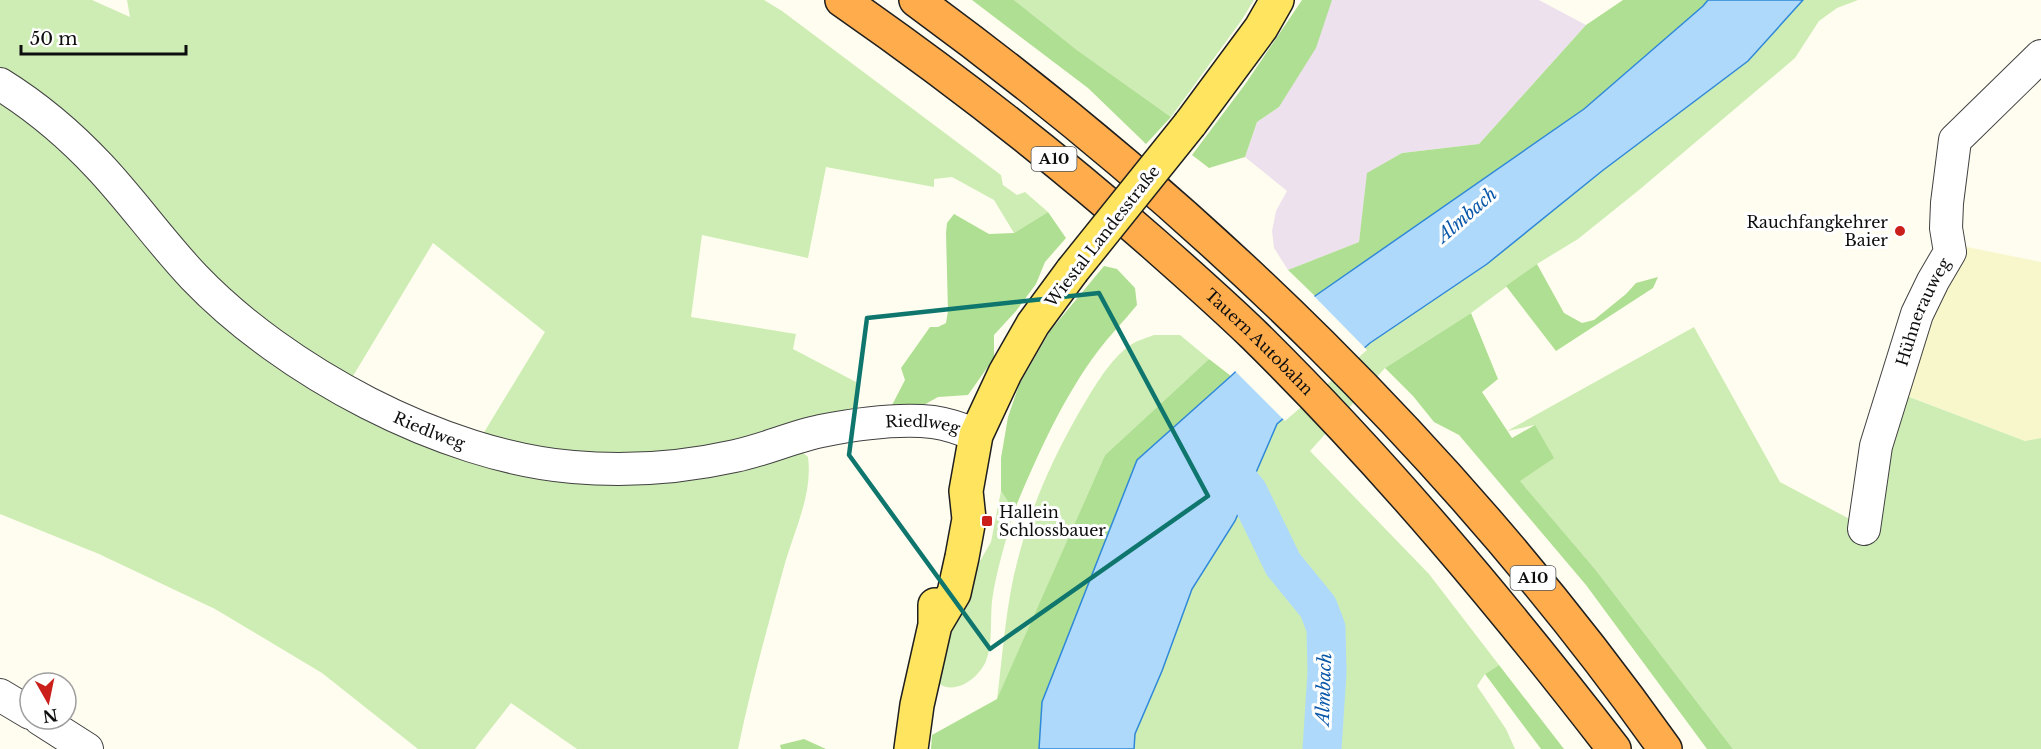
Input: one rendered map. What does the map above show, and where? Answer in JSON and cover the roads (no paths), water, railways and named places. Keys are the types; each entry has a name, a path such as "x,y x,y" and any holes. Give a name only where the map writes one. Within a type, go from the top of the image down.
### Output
{"highway":[{"name":"Tauern Autobahn","path":"842,0 909,47 1078,178 1254,335 1360,445 1471,571 1548,663 1614,749"},
{"name":"A10","path":"916,0 958,30 1127,165 1210,238 1282,306 1391,416 1501,538 1589,647 1665,749"}],"main road":[{"name":"Wiestal Landesstraße","path":"911,749 917,705 935,625 954,593 962,557 969,519 966,491 975,435 1005,373 1033,324 1072,271 1190,124 1261,28 1276,0"}],"street":[{"name":"Hühnerauweg","path":"1864,529 1876,446 1917,314 1950,252 1946,228 1955,140 2041,56"},
{"name":"Riedlweg","path":"0,84 40,110 69,135 100,166 194,277 255,331 294,359 373,404 416,425 483,449 570,467 616,470 657,469 699,464 739,455 820,431 898,422 933,422 954,426 975,435"},
{"path":"0,695 18,706"},
{"path":"59,731 87,749"}],"water":[{"path":"1708,0 1803,0 1748,61 1602,171 1487,264 1370,343 1277,424 1235,521 1192,589 1162,671 1135,734 1134,749 1039,749 1042,702 1137,460 1231,376 1315,296 1584,109"}],"waterway":[{"name":"Almbach","path":"1214,450 1248,492 1283,564 1318,607 1326,628 1327,673 1322,749"}],"place":[{"name":"Rauchfangkehrer Baier","path":"1900,231"},
{"name":"Hallein Schlossbauer","path":"987,521"}]}
